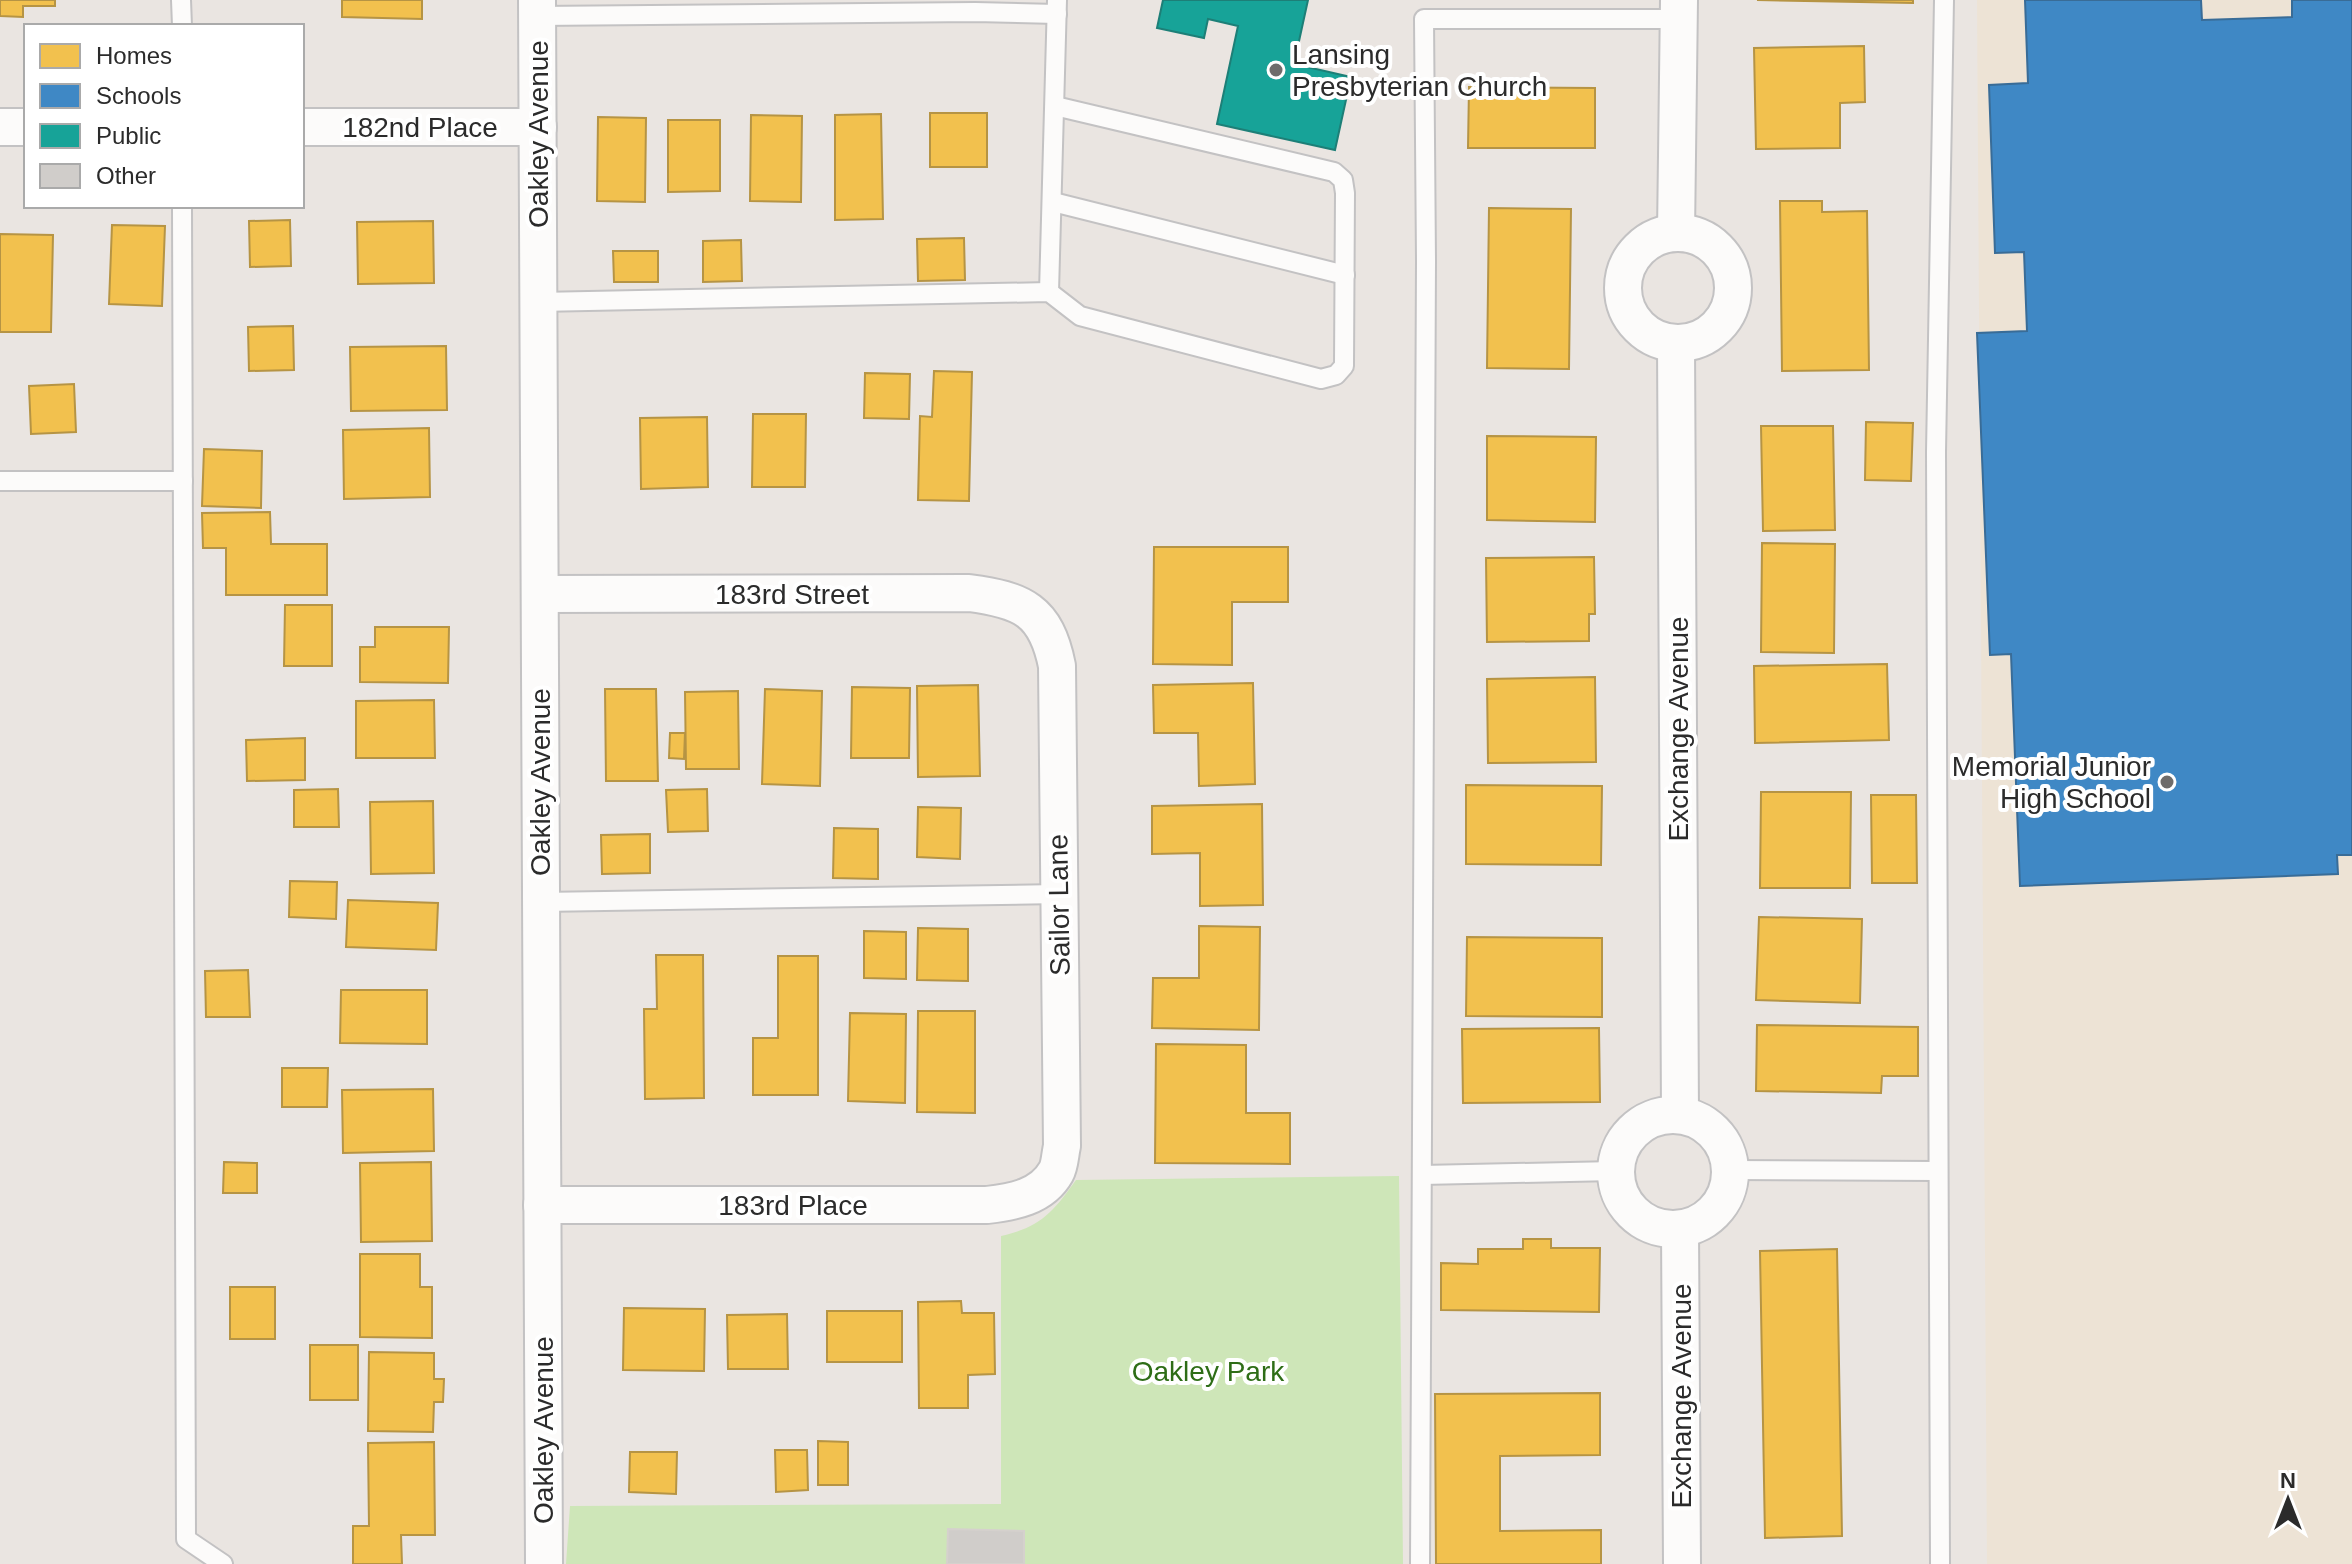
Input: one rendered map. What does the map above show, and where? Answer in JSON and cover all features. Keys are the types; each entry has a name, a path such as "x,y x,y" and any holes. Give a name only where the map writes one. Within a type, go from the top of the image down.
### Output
{"street":[{"name":"Oakley Avenue","path":"537,8 544,1564"},
{"path":"1676,233 1679,9"},
{"path":"0,127 24,127"},
{"name":"182nd Place","path":"304,127 538,127"},
{"path":"1676,233 1694,235 1710,243 1727,263 1734,288 1723,322 1710,334 1676,344 1658,340 1642,330 1630,315 1623,298 1623,279 1630,261 1642,246 1658,236 1676,233"},
{"name":"Exchange Avenue","path":"1676,344 1680,1115"},
{"name":"183rd Street","path":"540,594 969,593 1020,604 1037,618"},
{"name":"Sailor Lane","path":"1037,618 1053,643 1057,666 1062,1146 1057,1171 1041,1189"},
{"path":"1680,1115 1696,1119 1720,1139 1728,1153 1730,1170 1729,1187 1711,1215 1697,1224 1680,1229 1651,1224 1628,1208 1618,1191 1615,1171 1618,1152 1628,1136 1643,1123 1661,1116 1680,1115"},
{"name":"183rd Place","path":"542,1205 987,1205 1017,1201 1041,1189"},
{"name":"Exchange Avenue","path":"1680,1229 1682,1564"}],"lane":[{"path":"181,0 182,24"},
{"path":"1940,1564 1936,452 1944,0"},
{"path":"537,8 975,12 1057,7 1049,292"},
{"path":"1420,1564 1426,293 1424,19 1679,9"},
{"path":"538,302 1049,292 1080,316 1321,379 1336,375 1344,366 1343,180 1334,172 1055,106"},
{"path":"1053,202 1345,275"},
{"path":"182,208 186,1539 223,1564"},
{"path":"0,481 183,481"},
{"path":"541,902 1059,894"},
{"path":"1730,1170 1938,1171"},
{"path":"1422,1175 1615,1171"}],"shaded area":[{"name":"Memorial Junior High School","path":"1977,0 2352,0 2352,1564 1987,1564"}],"green space":[{"name":"Oakley Park","path":"1399,1176 1403,1564 566,1564 570,1506 1001,1504 1001,1236 1026,1228 1045,1217 1076,1180"}],"building: Homes":[{"path":"0,0 55,0 55,6 23,6 23,17 0,16"},
{"path":"342,0 422,0 422,19 342,17"},
{"path":"1757,0 1913,0 1913,3"},
{"path":"1864,46 1865,102 1840,103 1840,148 1756,149 1754,48"},
{"path":"1469,87 1595,88 1595,148 1468,148"},
{"path":"930,113 987,113 987,167 930,167"},
{"path":"881,114 883,219 835,220 835,115"},
{"path":"751,115 802,116 801,202 750,201"},
{"path":"598,117 646,118 645,202 597,201"},
{"path":"668,120 720,120 720,191 668,192"},
{"path":"1780,201 1822,201 1822,212 1867,211 1869,370 1782,371"},
{"path":"1489,208 1571,209 1569,369 1487,368"},
{"path":"290,220 291,266 250,267 249,221"},
{"path":"433,221 434,283 358,284 357,222"},
{"path":"112,225 165,226 162,306 109,304"},
{"path":"0,234 53,235 51,332 0,332"},
{"path":"964,238 965,280 918,281 917,239"},
{"path":"741,240 742,281 703,282 703,241"},
{"path":"613,251 658,251 658,282 614,282"},
{"path":"293,326 294,370 249,371 248,327"},
{"path":"446,346 447,410 351,411 350,347"},
{"path":"934,371 972,372 969,501 918,500 920,416 932,417"},
{"path":"865,373 910,374 909,419 864,418"},
{"path":"74,384 76,432 31,434 29,386"},
{"path":"753,414 806,414 805,487 752,487"},
{"path":"707,417 708,487 641,489 640,418"},
{"path":"1866,422 1913,423 1911,481 1865,480"},
{"path":"1761,426 1833,426 1835,530 1763,531"},
{"path":"429,428 430,497 344,499 343,430"},
{"path":"1487,436 1596,437 1595,522 1487,520"},
{"path":"204,449 262,451 261,508 202,506"},
{"path":"270,512 271,544 327,544 327,595 226,595 226,548 203,548 202,513"},
{"path":"1762,543 1835,544 1834,653 1761,652"},
{"path":"1154,547 1288,547 1288,602 1232,602 1232,665 1153,664"},
{"path":"1594,557 1595,614 1589,614 1589,641 1487,642 1486,558"},
{"path":"285,605 332,605 332,666 284,666"},
{"path":"375,627 449,627 448,683 360,682 360,647 375,647"},
{"path":"1887,664 1889,740 1755,743 1754,666"},
{"path":"1595,677 1596,762 1488,763 1487,679"},
{"path":"1253,683 1255,784 1199,786 1198,733 1154,733 1153,685"},
{"path":"978,685 980,776 918,777 917,686"},
{"path":"852,687 910,688 909,758 851,758"},
{"path":"605,689 656,689 658,781 606,781"},
{"path":"765,689 822,691 820,786 762,784"},
{"path":"738,691 739,769 686,769 685,692"},
{"path":"434,700 435,758 356,758 356,701"},
{"path":"670,733 685,733 684,759 669,758"},
{"path":"305,738 305,780 247,781 246,740"},
{"path":"1466,785 1602,786 1601,865 1466,864"},
{"path":"338,789 339,827 294,827 294,790"},
{"path":"707,789 708,831 668,832 666,790"},
{"path":"1761,792 1851,792 1850,888 1760,888"},
{"path":"1871,795 1916,795 1917,883 1872,883"},
{"path":"433,801 434,873 371,874 370,802"},
{"path":"1262,804 1263,905 1200,906 1200,853 1152,854 1152,806"},
{"path":"918,807 961,808 960,859 917,857"},
{"path":"834,828 878,829 878,879 833,878"},
{"path":"650,834 650,873 602,874 601,835"},
{"path":"290,881 337,882 336,919 289,917"},
{"path":"348,900 438,903 436,950 346,947"},
{"path":"1759,917 1862,919 1860,1003 1756,1000"},
{"path":"1199,926 1260,927 1259,1030 1152,1028 1153,978 1199,978"},
{"path":"918,928 968,929 968,981 917,980"},
{"path":"864,931 906,932 906,979 864,978"},
{"path":"1467,937 1602,938 1602,1017 1466,1016"},
{"path":"656,955 703,955 704,1098 645,1099 644,1009 657,1009"},
{"path":"778,956 818,956 818,1095 753,1095 753,1038 778,1038"},
{"path":"248,970 250,1017 206,1017 205,971"},
{"path":"341,990 427,990 427,1044 340,1043"},
{"path":"918,1011 975,1011 975,1113 917,1112"},
{"path":"850,1013 906,1014 905,1103 848,1101"},
{"path":"1757,1025 1918,1027 1918,1076 1882,1076 1881,1093 1756,1091"},
{"path":"1599,1028 1600,1102 1463,1103 1462,1029"},
{"path":"1156,1044 1246,1045 1246,1113 1290,1113 1290,1164 1155,1163"},
{"path":"282,1068 328,1068 327,1107 282,1107"},
{"path":"433,1089 434,1151 343,1153 342,1090"},
{"path":"224,1162 257,1163 257,1193 223,1193"},
{"path":"431,1162 432,1241 361,1242 360,1163"},
{"path":"1523,1239 1551,1239 1551,1248 1600,1248 1599,1312 1441,1310 1441,1263 1478,1264 1478,1249 1523,1249"},
{"path":"1837,1249 1842,1536 1765,1538 1760,1251"},
{"path":"360,1254 420,1254 420,1287 432,1287 432,1338 360,1337"},
{"path":"230,1287 275,1287 275,1339 230,1339"},
{"path":"961,1301 962,1313 994,1313 995,1374 968,1375 968,1408 919,1408 918,1302"},
{"path":"624,1308 705,1309 704,1371 623,1370"},
{"path":"827,1311 902,1311 902,1362 827,1362"},
{"path":"787,1314 788,1369 728,1369 727,1315"},
{"path":"310,1345 358,1345 358,1400 310,1400"},
{"path":"369,1352 434,1353 434,1379 444,1379 443,1402 434,1402 433,1432 368,1431"},
{"path":"1600,1393 1600,1455 1500,1456 1500,1531 1601,1530 1601,1564 1436,1564 1435,1394"},
{"path":"818,1441 848,1442 848,1485 818,1485"},
{"path":"434,1442 435,1535 401,1535 402,1564 353,1564 353,1526 369,1526 368,1443"},
{"path":"775,1450 807,1450 808,1490 776,1492"},
{"path":"630,1452 677,1452 676,1494 629,1492"}],"building: Schools":[{"path":"2025,0 2201,0 2202,20 2292,17 2292,0 2352,0 2352,855 2337,855 2338,874 2020,886 2011,654 1990,655 1977,333 2027,331 2024,252 1995,253 1989,85 2028,83"}],"building: Public":[{"name":"Lansing Presbyterian Church","path":"1163,0 1308,0 1294,64 1351,77 1335,150 1217,124 1238,26 1208,19 1204,38 1157,28"}],"building: Other":[{"path":"948,1529 1024,1531 1024,1564 947,1564"}],"place":[{"name":"Lansing Presbyterian Church","path":"1276,70"},
{"name":"Memorial Junior High School","path":"2167,782"}]}
